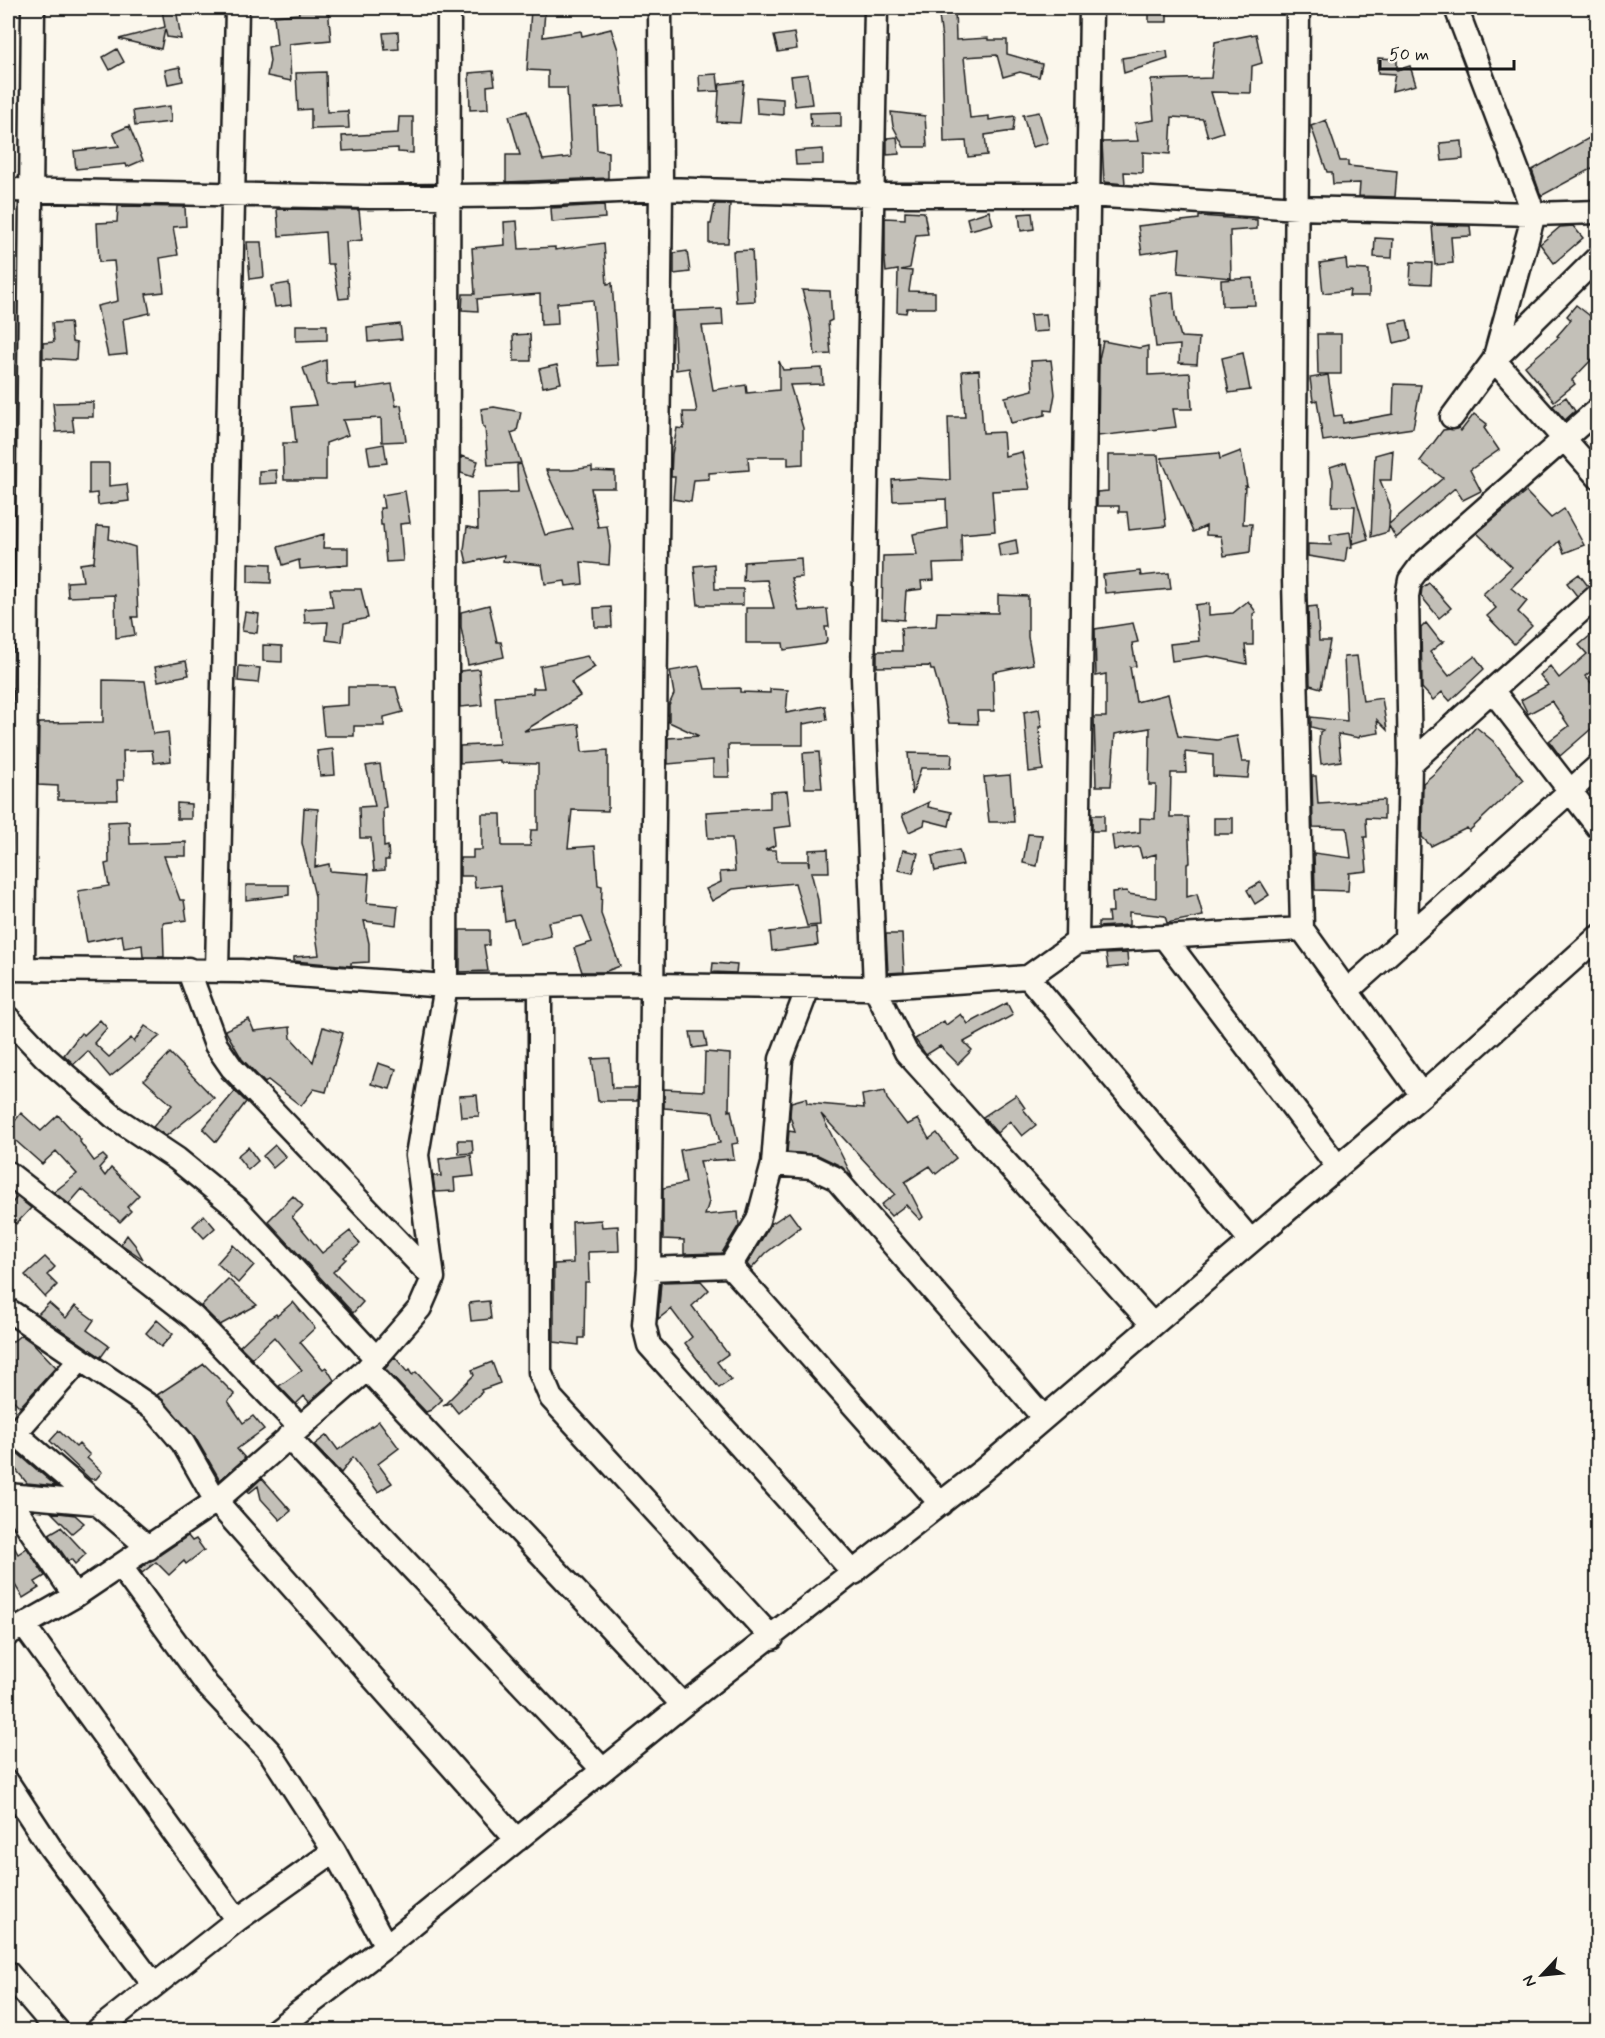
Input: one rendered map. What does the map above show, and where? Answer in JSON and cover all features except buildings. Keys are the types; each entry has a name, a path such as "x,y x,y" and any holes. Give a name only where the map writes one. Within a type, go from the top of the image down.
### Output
{"street":[{"path":"33,8 31,190 18,521 15,969 216,970 446,986 653,985 875,988 1028,977 1077,942 1302,929"},
{"path":"216,970 237,8"},
{"path":"237,1920 16,1630 121,1567 216,1501 371,1363 420,1308 433,1278 417,1155 446,986 449,8"},
{"path":"660,8 661,189 653,985 649,1269 644,1325 650,1345 854,1573"},
{"path":"876,8 863,677 875,988 906,1052 1153,1325"},
{"path":"1077,942 1090,8"},
{"path":"1298,8 1294,579 1302,929 1422,1095"},
{"path":"1456,8 1534,214 1494,360"},
{"path":"8,190 369,197 530,195 661,189 872,195 1088,195 1298,208 1534,214 1598,212"},
{"path":"1452,417 1494,360 1598,257"},
{"path":"1494,360 1598,477"},
{"path":"1406,939 1410,764 1407,596 1410,580 1420,565 1598,410"},
{"path":"1410,764 1598,596"},
{"path":"1492,690 1598,827"},
{"path":"1347,991 1598,766"},
{"path":"1164,937 1338,1167"},
{"path":"276,2031 386,1946 683,1705 772,1638 941,1504 1422,1095 1598,937"},
{"path":"188,969 216,1045 232,1068 433,1278"},
{"path":"1028,977 1251,1241"},
{"path":"540,986 540,1372 550,1398 772,1638"},
{"path":"730,1266 758,1220 773,1164 781,1059 808,988"},
{"path":"8,1018 45,1057 114,1117 177,1159 237,1208 371,1363 683,1705"},
{"path":"773,1164 812,1167 835,1178 1044,1418"},
{"path":"8,1173 193,1317 294,1432 603,1770"},
{"path":"649,1269 730,1266"},
{"path":"730,1266 941,1504"},
{"path":"8,1310 154,1409 183,1443 216,1501 517,1840"},
{"path":"80,1360 11,1437 97,1503 149,1548"},
{"path":"8,1496 97,1503"},
{"path":"8,1496 75,1596"},
{"path":"121,1567 207,1685 270,1752 334,1851 386,1946"},
{"path":"8,1783 50,1847 154,1985"},
{"path":"98,2031 237,1920 334,1851"},
{"path":"9,1979 57,2031"}]}
